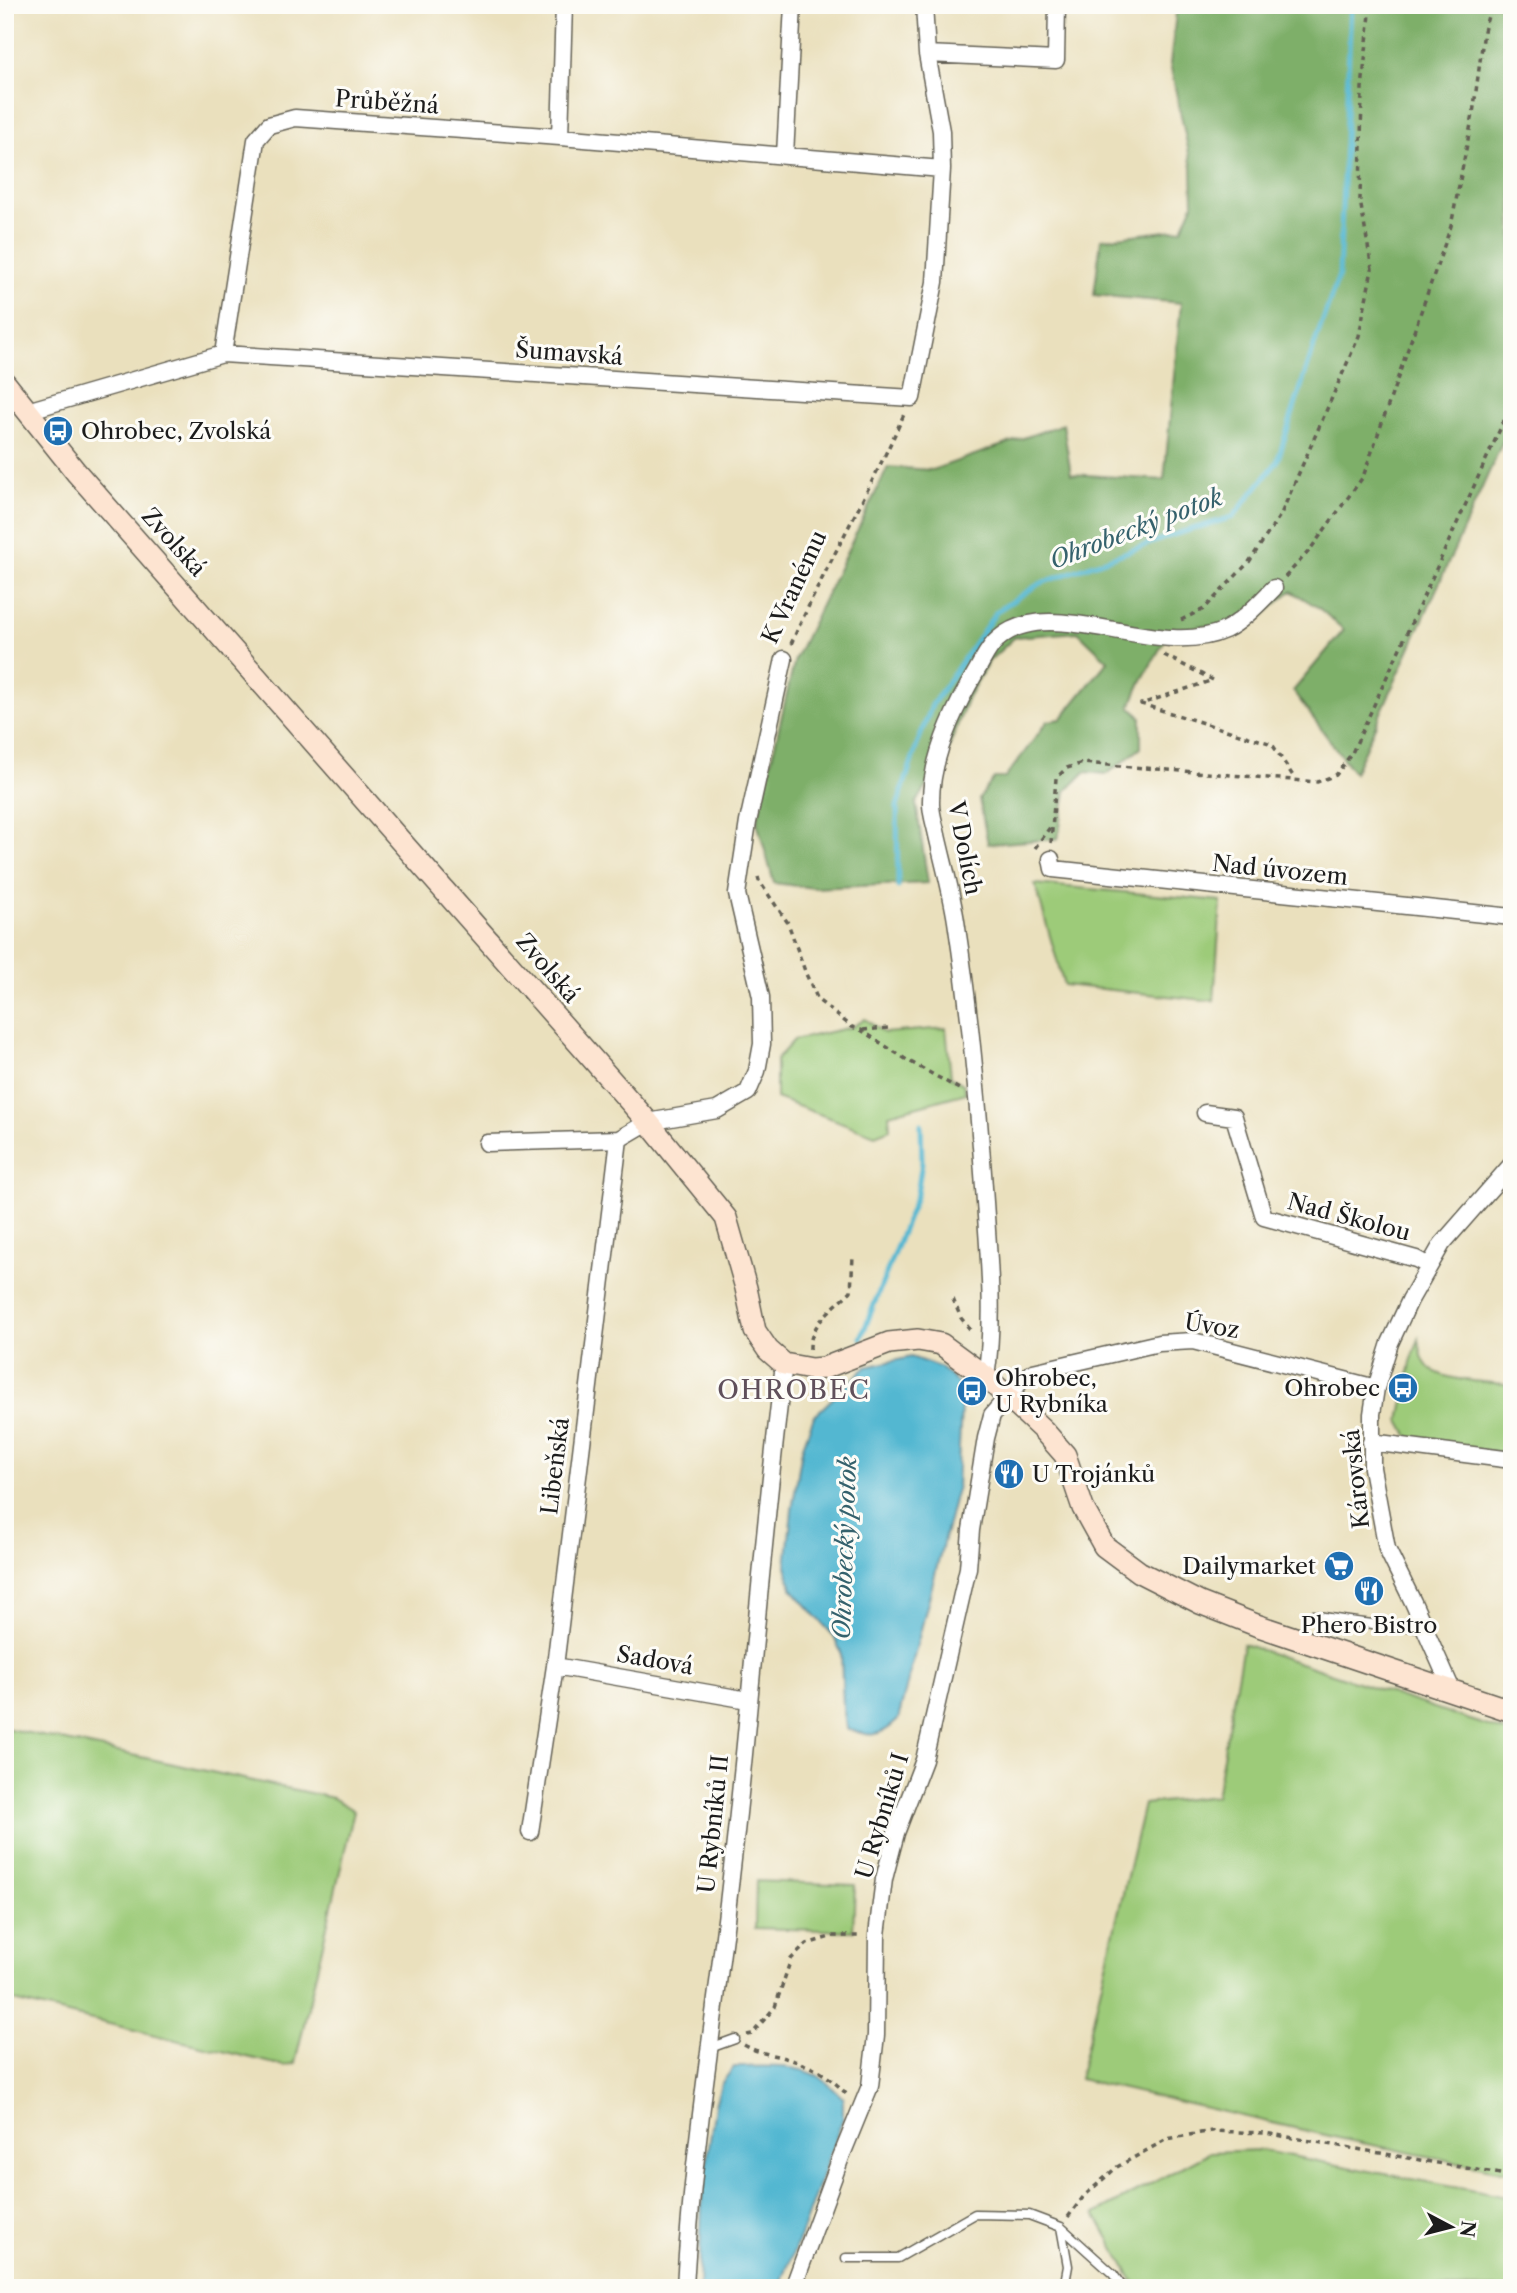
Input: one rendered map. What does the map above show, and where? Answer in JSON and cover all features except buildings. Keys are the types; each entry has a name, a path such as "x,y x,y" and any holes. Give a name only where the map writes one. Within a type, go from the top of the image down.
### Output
{"street":[{"path":"560,137 564,5"},
{"path":"785,155 793,5"},
{"path":"912,398 935,282 942,169 941,131 927,54 924,5"},
{"path":"927,54 1056,60 1057,5"},
{"name":"Průběžná","path":"223,355 256,140 269,125 295,118 942,169"},
{"path":"27,411 223,355"},
{"name":"Šumavská","path":"223,355 912,398"},
{"name":"Zvolská","path":"5,383 76,472 648,1122 726,1218 755,1331 768,1350 784,1364"},
{"name":"V Dolích","path":"986,1377 990,1343 988,1250 978,1099 957,925 930,805 935,767 957,703 998,639 1015,629 1037,623 1057,622 1144,636 1184,639 1206,636 1227,629 1274,588"},
{"name":"K Vranému","path":"648,1122 717,1110 748,1092 757,1070 762,1044 761,997 737,894 748,822 784,659"},
{"name":"Nad úvozem","path":"1051,859 1054,869 1511,915"},
{"name":"Nad Školou","path":"1205,1112 1234,1117 1264,1217 1416,1259 1429,1266"},
{"path":"486,1143 619,1139 648,1122"},
{"name":"Libeňská","path":"530,1832 555,1666 619,1139"},
{"name":"Károvská","path":"1452,1690 1387,1549 1372,1468 1371,1442 1376,1388 1390,1343 1410,1300 1442,1244 1512,1164"},
{"path":"784,1364 811,1369 824,1368 889,1343 918,1340 941,1344 986,1377 1043,1430 1065,1455 1083,1508 1104,1546 1139,1572 1200,1603 1256,1625 1512,1711"},
{"name":"Úvoz","path":"1007,1396 1033,1373 1159,1343 1193,1341 1376,1388"},
{"name":"U Rybníků II","path":"685,2288 689,2206 732,1875 769,1483 784,1364"},
{"name":"U Rybníků I","path":"793,2288 870,2086 876,2035 877,1936 884,1880 896,1833 923,1760 968,1568 971,1530 986,1438 992,1415 1007,1396"},
{"path":"1371,1442 1512,1460"},
{"name":"Sadová","path":"555,1666 748,1700"}],"lane":[{"path":"1313,1615 1390,1626 1424,1627"},
{"path":"710,2048 735,2039"},
{"path":"846,2258 898,2258 975,2214 1029,2215 1060,2227 1113,2274 1123,2288"},
{"path":"1060,2227 1068,2266 1064,2288"}],"path":[{"path":"1144,636 1204,609 1249,562 1281,514 1359,336 1372,269 1360,200 1362,88 1371,5"},
{"path":"1274,588 1309,551 1363,477 1451,226 1473,114 1484,31 1491,5"},
{"name":"K Vranému","path":"784,659 811,598 881,466 912,398"},
{"path":"1051,859 1056,778 1067,768 1083,763 1317,782 1336,775 1352,752 1512,403"},
{"path":"1164,655 1213,680 1141,704 1272,744 1296,781"},
{"path":"757,870 759,881 788,923 818,1000 852,1027 978,1099"},
{"path":"861,1030 889,1028"},
{"path":"811,1369 810,1340 815,1327 851,1291 853,1257"},
{"path":"953,1299 961,1318 975,1336 990,1343"},
{"path":"735,2039 752,2034 775,2007 792,1959 807,1944 833,1936 877,1936"},
{"path":"735,2039 756,2052 782,2057 819,2070 837,2084 861,2111"},
{"path":"1060,2227 1084,2196 1117,2167 1167,2139 1212,2131 1265,2133 1512,2176"}],"green space":[{"path":"1177,5 1512,5 1512,421 1354,773 1293,691 1344,630 1319,608 1291,591 1251,626 1201,626 1169,633 1130,707 1141,717 1141,748 1107,774 1085,772 1066,791 1058,839 988,844 979,799 994,778 1005,778 1048,721 1061,719 1108,661 1078,632 1015,637 990,660 968,697 944,761 916,803 928,883 814,888 774,883 757,822 795,659 888,467 932,470 1063,424 1071,474 1164,480 1181,303 1094,295 1101,239 1182,229 1193,204 1192,167 1170,64"},
{"path":"1035,884 1221,901 1214,1001 1064,985"},
{"path":"865,1019 884,1033 946,1028 951,1077 963,1084 966,1093 889,1114 890,1129 875,1135 776,1098 776,1060 794,1040 852,1027"},
{"path":"1419,1339 1425,1363 1438,1373 1458,1379 1512,1385 1512,1454 1431,1444 1409,1437 1400,1421 1411,1362"},
{"path":"1243,1644 1512,1734 1512,2173 1347,2140 1079,2079 1144,1804 1216,1796"},
{"path":"5,1728 333,1798 354,1811 295,2063 284,2066 5,1999"},
{"path":"756,1881 855,1885 853,1931 755,1928"},
{"path":"1259,2150 1512,2198 1512,2288 1137,2288 1095,2214 1210,2152"}],"water":[{"path":"911,1357 939,1367 962,1387 957,1488 898,1720 880,1733 862,1734 847,1729 843,1708 841,1652 833,1635 792,1589 786,1566 792,1510 802,1449 814,1416 866,1367"},
{"path":"734,2067 798,2069 821,2078 843,2098 843,2118 779,2288 699,2288 702,2196 715,2105 721,2084"}],"waterway":[{"name":"Ohrobecký potok","path":"898,887 897,807 917,745 932,705 997,611 1039,584 1176,534 1233,517 1277,462 1339,275 1351,5"},
{"name":"Ohrobecký potok","path":"861,1338 917,1194 922,1162 921,1124"}],"place":[{"name":"Ohrobec, Zvolská","path":"58,431"},
{"name":"Ohrobec","path":"1403,1388"},
{"name":"Ohrobec, U Rybníka","path":"972,1391"},
{"name":"U Trojánků","path":"1009,1474"},
{"name":"Dailymarket","path":"1339,1566"},
{"name":"Phero Bistro","path":"1369,1591"}],"district":[{"name":"OHROBEC","path":"794,1390"}]}
